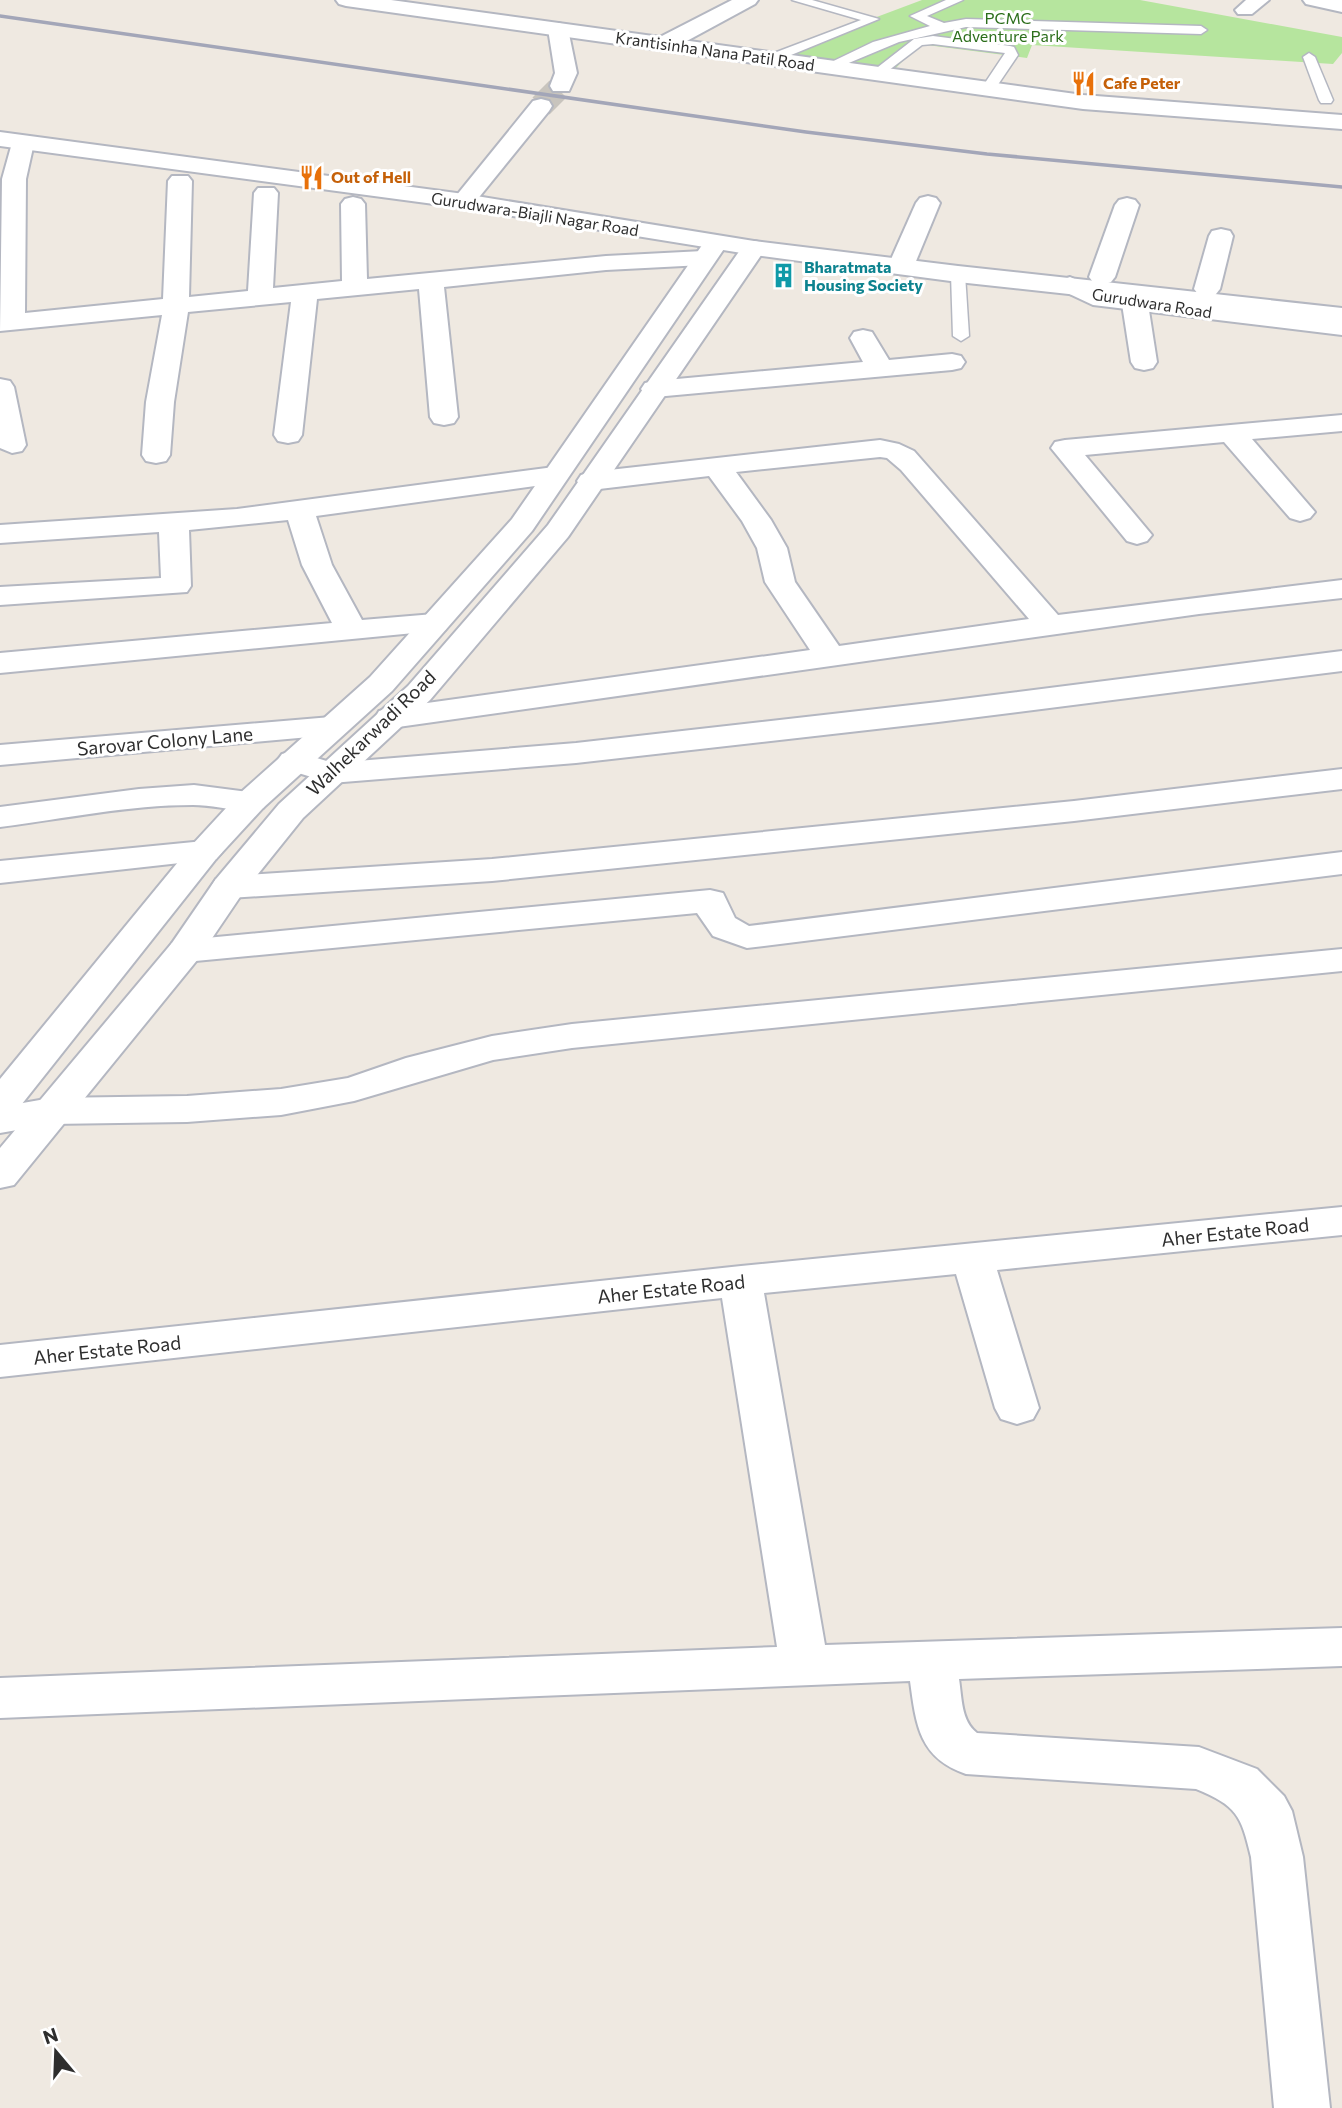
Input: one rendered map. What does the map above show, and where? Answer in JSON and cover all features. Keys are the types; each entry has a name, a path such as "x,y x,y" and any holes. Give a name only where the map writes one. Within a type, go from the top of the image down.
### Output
{"street":[{"name":"Krantisinha Nana Patil Road","path":"346,0 1083,102"},
{"path":"664,44 748,0"},
{"path":"1314,0 1340,6"},
{"path":"558,29 566,73 561,86"},
{"path":"1083,102 1256,97 1334,100"},
{"path":"1083,102 1342,122"},
{"path":"1083,102 1184,123 1342,138"},
{"path":"464,201 541,106"},
{"path":"12,141 14,179 6,323 606,263 710,250"},
{"name":"Gurudwara-Biajli Nagar Road","path":"12,141 464,201 710,250 754,248 958,274 1342,316"},
{"path":"156,455 160,402 176,306 180,181"},
{"path":"260,298 266,193"},
{"path":"901,266 928,203"},
{"path":"353,204 355,289"},
{"path":"1102,277 1127,205"},
{"path":"1207,289 1222,236"},
{"name":"Walhekarwadi Road","path":"0,1175 185,951 229,887 291,811 419,693 558,531 754,248"},
{"name":"Walhekarwadi Road","path":"0,1105 204,852 251,801 381,684 522,525 710,250"},
{"name":"Gurudwara Road","path":"1070,285 1102,277 1342,304"},
{"path":"431,281 444,417"},
{"name":"Gurudwara Road","path":"1070,285 1093,298 1342,327"},
{"path":"288,435 305,294"},
{"path":"1135,304 1144,362"},
{"path":"863,338 880,368"},
{"path":"655,389 952,362"},
{"path":"0,387 12,445"},
{"path":"1137,535 1065,448 1342,423"},
{"path":"1231,433 1300,512"},
{"path":"0,534 174,523 548,486 584,491 718,468 876,448 891,449 902,453 1051,626"},
{"path":"718,468 772,548 780,582 830,656"},
{"path":"299,509 317,565 352,631"},
{"path":"0,596 176,586 174,523"},
{"path":"391,718 1051,626 1342,589"},
{"path":"0,663 435,623"},
{"path":"294,761 331,773 603,750 939,712 1342,661"},
{"name":"Sarovar Colony Lane","path":"0,755 331,727"},
{"path":"229,887 505,869 1074,811 1342,779"},
{"path":"0,817 127,800 194,795 251,801"},
{"path":"0,872 204,852"},
{"path":"185,951 710,901 716,923 728,931 747,936 1342,863"},
{"path":"0,1120 51,1111 187,1109 281,1102 354,1089 420,1067 492,1048 572,1036 1342,960"},
{"name":"Aher Estate Road","path":"0,1361 741,1281 1342,1221"},
{"path":"972,1258 1017,1408"},
{"path":"741,1281 804,1665"},
{"path":"0,1698 932,1660 1342,1647"},
{"path":"932,1660 940,1715 948,1739 966,1753 1199,1768 1239,1784 1266,1811 1277,1857 1302,2108"}],"lane":[{"path":"770,59 873,19 798,0"},
{"path":"942,26 916,16 957,0"},
{"path":"827,67 902,36 942,26 990,23 1200,30"},
{"path":"875,74 918,42 933,40 1010,50 1012,55 988,89"},
{"path":"1309,57 1334,100"},
{"path":"958,274 961,336"}],"green space":[{"name":"PCMC Adventure Park","path":"922,0 1140,0 1342,37 1342,53 1333,64 1032,45 1027,58 919,44 894,70 778,54"}],"tunnel":[{"path":"541,106 561,86"}],"railway":[{"path":"0,16 806,132 987,154 1342,187"}],"place":[{"name":"Cafe Peter","path":"1083,83"},
{"name":"Out of Hell","path":"311,177"},
{"name":"Bharatmata Housing Society","path":"784,276"}]}
